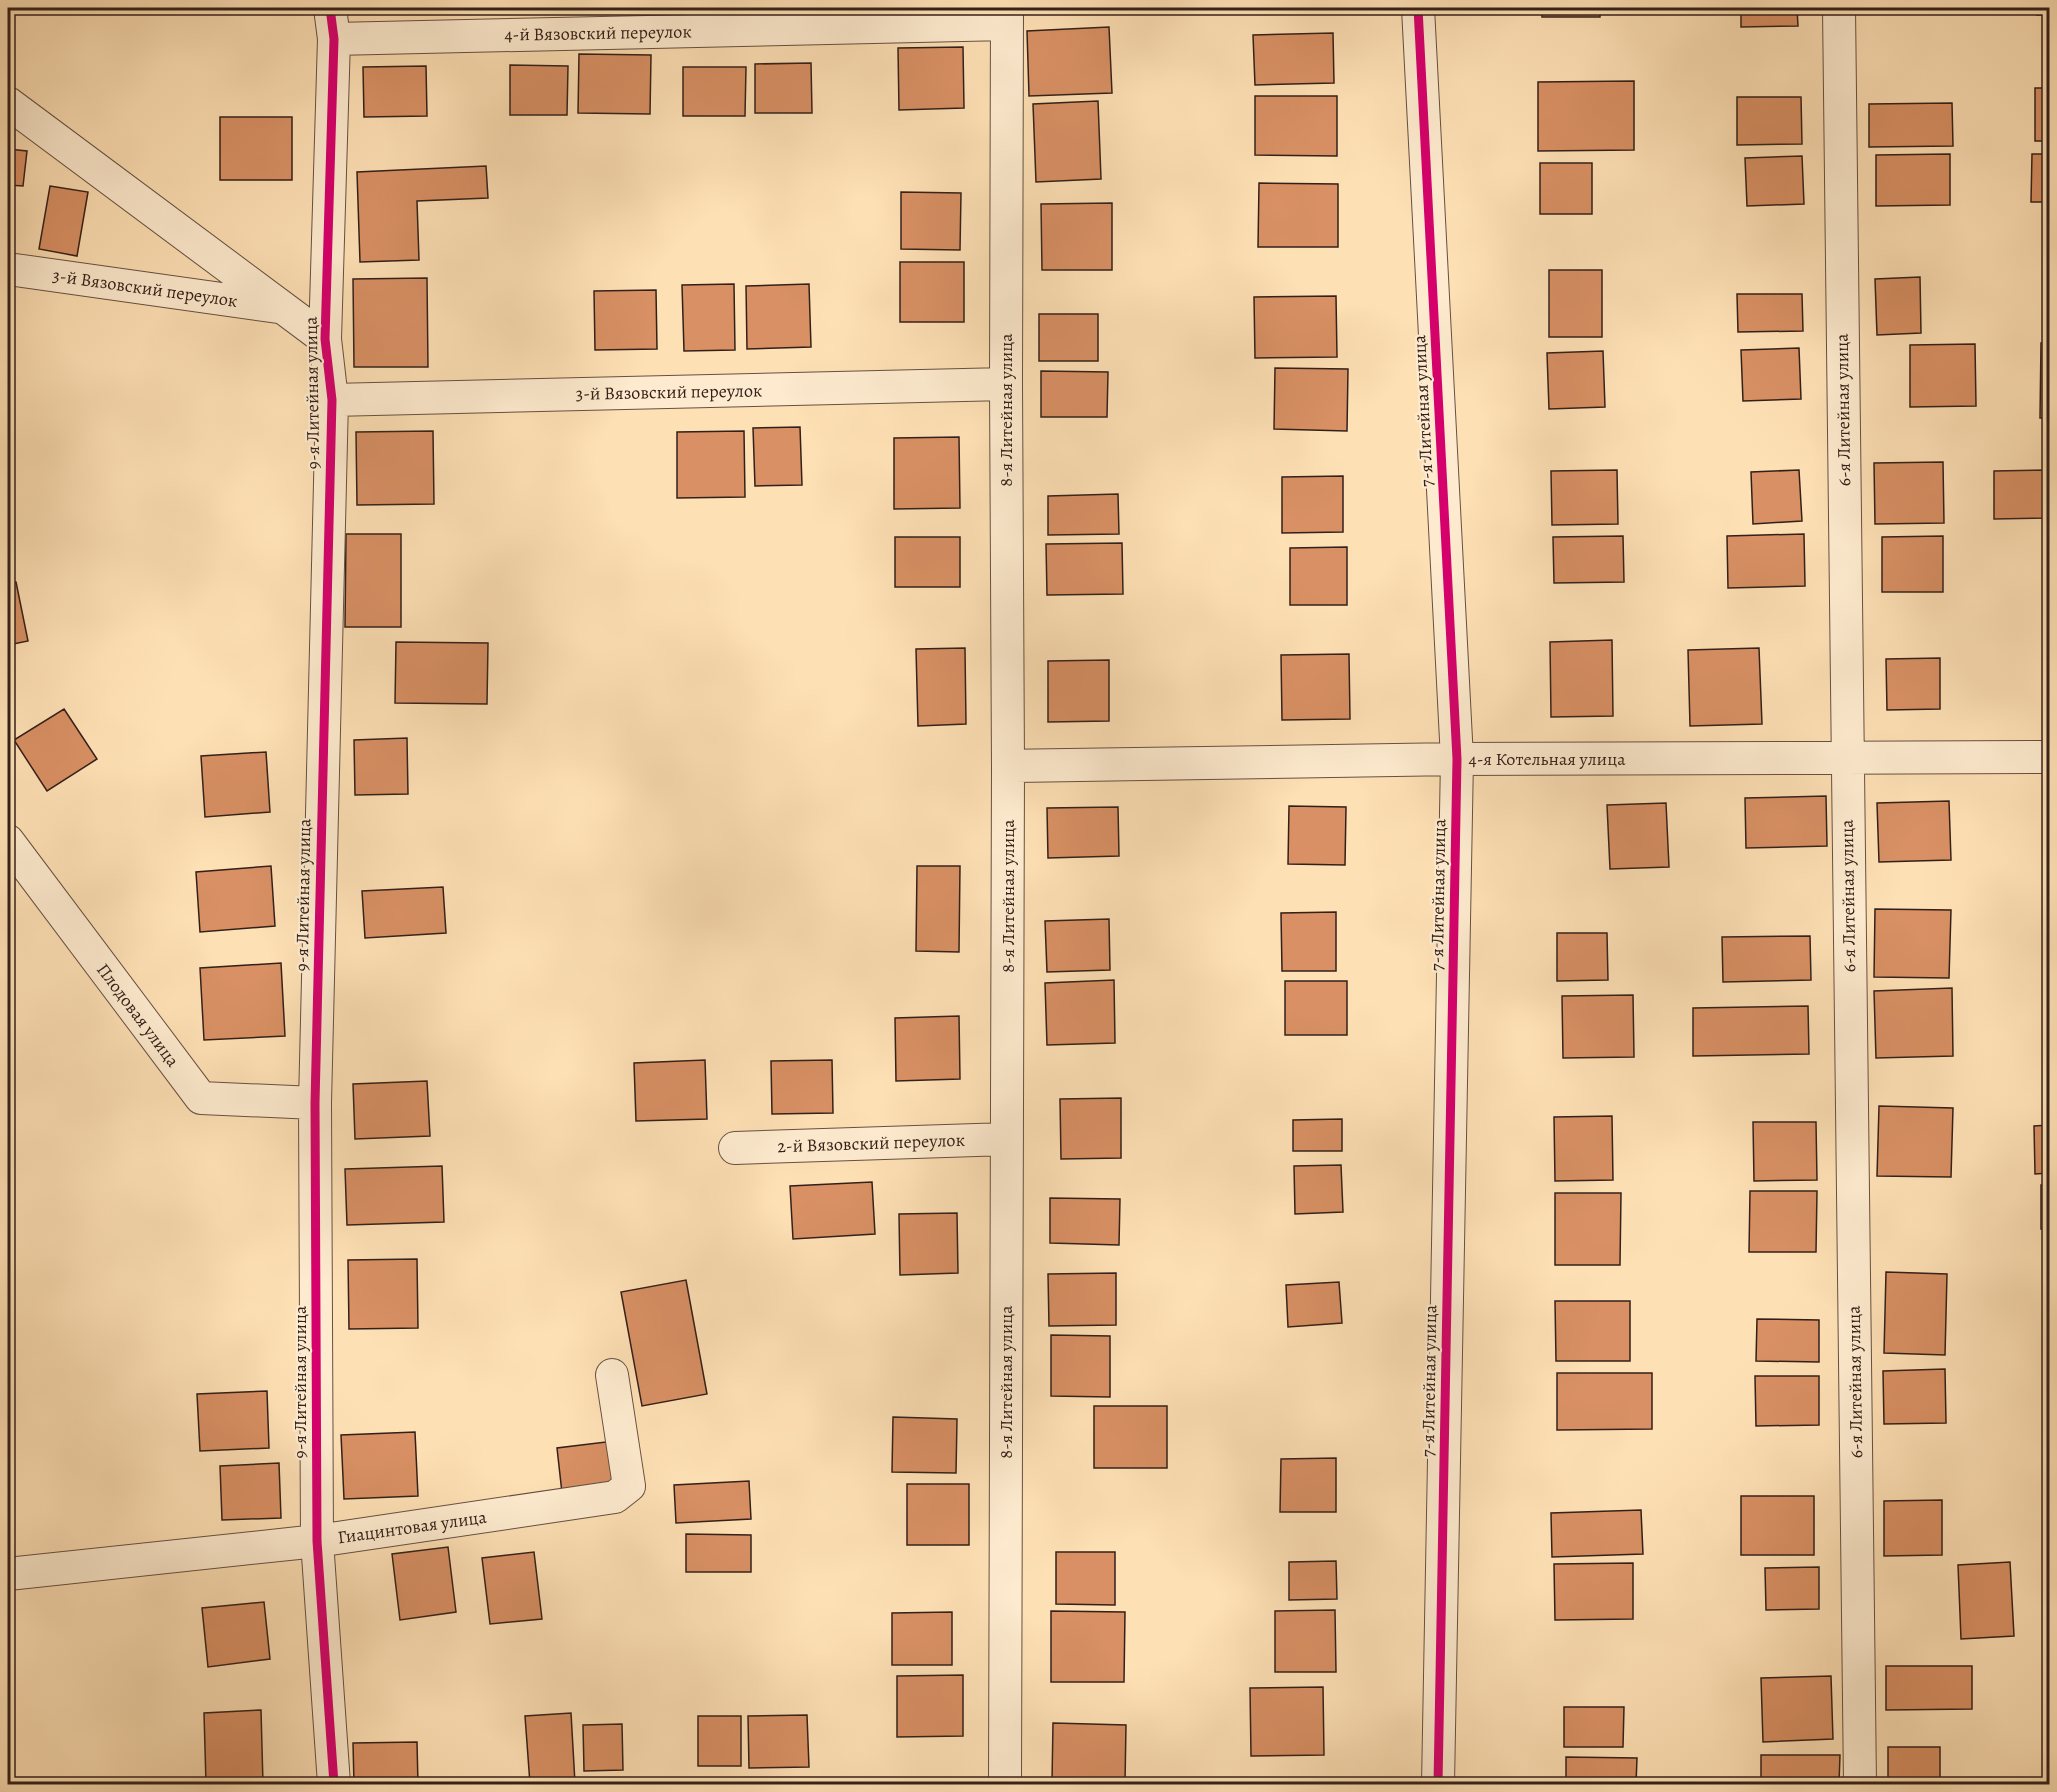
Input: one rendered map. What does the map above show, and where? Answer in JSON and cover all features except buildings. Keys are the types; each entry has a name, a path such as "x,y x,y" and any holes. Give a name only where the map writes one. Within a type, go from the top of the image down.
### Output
{"street":[{"name":"9-я Литейная улица","path":"330,8 334,39 326,339 332,400 315,1103 317,1540 334,1785"},
{"name":"7-я Литейная улица","path":"1418,8 1457,759 1438,1785"},
{"name":"6-я Литейная улица","path":"1839,8 1860,1785"},
{"name":"4-й Вязовский переулок","path":"334,39 1007,16"},
{"name":"8-я Литейная улица","path":"1005,1785 1008,766 1007,16"},
{"path":"8,103 326,339"},
{"name":"3-й Вязовский переулок","path":"8,269 282,307"},
{"name":"3-й Вязовский переулок","path":"332,400 1006,384"},
{"name":"4-я Котельная улица","path":"1008,766 1457,759 2049,757"},
{"name":"Плодовая улица","path":"8,841 201,1098 315,1103"},
{"name":"2-й Вязовский переулок","path":"735,1148 1007,1139"},
{"name":"Гиацинтовая улица","path":"8,1574 317,1540 615,1497 629,1486 612,1375"}],"cycle path":[{"path":"330,8 334,39 325,339 332,400 315,1103 317,1541 334,1784"},
{"path":"1418,8 1457,759 1438,1784"}]}
